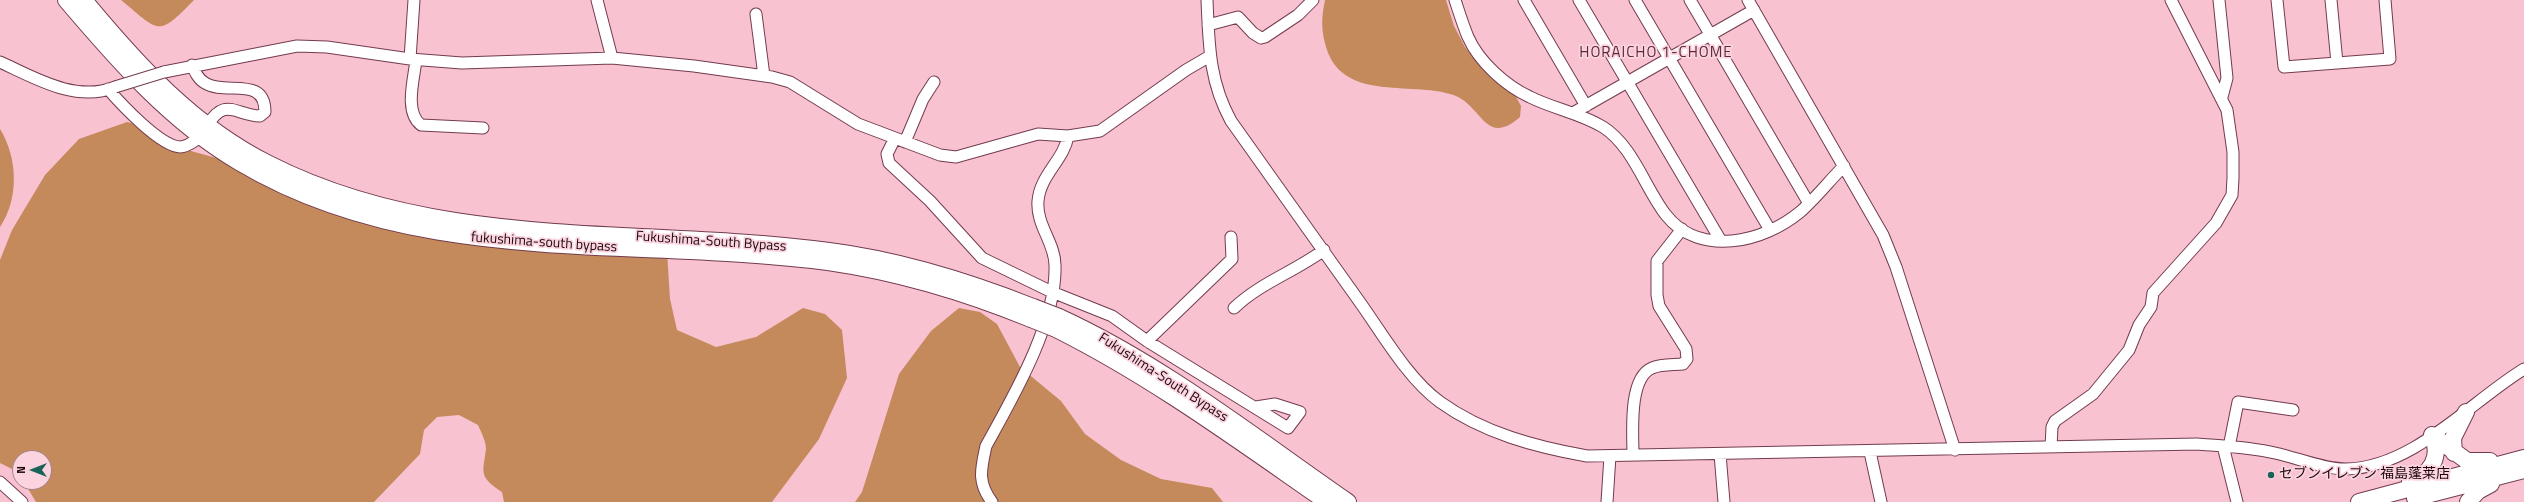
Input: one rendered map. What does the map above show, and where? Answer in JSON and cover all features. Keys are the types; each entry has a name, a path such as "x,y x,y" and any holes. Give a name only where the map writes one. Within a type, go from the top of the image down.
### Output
{"highway":[{"path":"66,0 145,87 204,131"},
{"name":"Fukushima-South Bypass","path":"84,0 130,55 170,94 204,131 267,164 300,179 350,198 419,216 510,227 764,245 862,256 943,274 1032,313 1102,338 1146,364 1348,502"},
{"name":"fukushima-south bypass","path":"1057,323 1101,352 1145,378 1327,502"},
{"path":"2454,453 2453,438 2466,412"},
{"path":"2432,435 2454,453 2474,462 2524,457"},
{"path":"2360,502 2427,474 2435,455 2436,447 2432,435"},
{"path":"2360,502 2524,457"},
{"path":"2401,502 2524,471"},
{"path":"2468,502 2485,487 2524,471"}],"street":[{"path":"414,0 412,112 417,122 421,125 483,128"},
{"path":"597,0 612,58"},
{"path":"1207,0 1210,56 1216,89 1231,121 1418,380 1442,403 1478,423 1530,444 1587,456 1870,452 2192,444 2226,446 2273,452 2328,467 2346,469 2378,463 2404,453 2466,412 2500,384 2524,369"},
{"path":"1208,25 1238,17 1253,33 1261,38 1265,37 1298,15 1313,0"},
{"path":"1455,0 1468,38 1479,54 1498,75 1530,97 1573,113 1604,128 1621,144 1667,216 1682,229 1699,238 1721,241 1739,241 1770,230 1800,212 1844,166"},
{"path":"1524,0 1586,106"},
{"path":"1579,0 1721,241"},
{"path":"1635,0 1770,230"},
{"path":"1690,0 1808,202"},
{"path":"1748,0 1883,235 1896,267 1956,450"},
{"path":"2051,448 2052,427 2055,421 2093,394 2105,381 2114,367 2129,350 2139,324 2151,307 2153,293 2216,223 2232,195 2231,133 2222,97 2171,0"},
{"path":"2219,0 2227,78 2222,97"},
{"path":"2277,0 2284,67 2390,59 2385,0"},
{"path":"2330,0 2337,63"},
{"path":"1573,113 1754,10"},
{"path":"756,14 764,76"},
{"path":"0,62 69,91 112,88 192,65 297,46 327,47 413,60 462,63 612,58 694,66 764,76 798,86 846,118 940,155 956,157 1038,134 1068,136 1091,133 1106,128 1186,70 1210,56"},
{"path":"112,88 152,132 180,147 189,144 204,131 216,113 227,108 260,116 265,112 265,104 262,96 252,90 213,87 204,83 192,65"},
{"path":"934,82 900,140 887,154 889,164 930,201 982,258 1052,292 1097,309 1256,407"},
{"path":"992,502 983,488 981,478 986,446 1030,361 1046,318 1052,292 1055,259 1041,226 1038,201 1044,178 1061,152 1068,136"},
{"path":"1633,455 1635,394 1645,373 1657,366 1683,364 1687,358 1686,349 1659,306 1657,295 1657,261 1682,229"},
{"path":"1147,341 1232,259 1231,237"},
{"path":"1234,308 1260,287 1309,261 1324,250"},
{"path":"2237,502 2226,446 2238,402 2294,410"},
{"path":"1870,452 1881,502"},
{"path":"1720,454 1724,502"},
{"path":"1607,502 1610,456"},
{"path":"0,482 22,502"}],"shaded area":[{"path":"121,0 194,0 172,21 165,25 158,26 151,24"},
{"path":"1325,0 1446,0 1454,26 1465,47 1481,67 1514,93 1521,106 1520,117 1509,125 1499,128 1485,122 1465,101 1456,96 1440,92 1365,84 1349,77 1336,67 1327,50 1322,25"},
{"path":"127,122 143,126 169,145 220,159 327,201 667,251 670,299 677,330 716,347 756,337 803,308 825,314 842,330 847,378 819,439 772,502 504,502 502,492 489,482 484,474 483,469 486,446 478,425 459,415 437,417 424,430 420,454 374,502 36,502 29,490 52,490 52,450 12,450 12,469 0,463 0,260 12,230 45,175 79,139"},
{"path":"0,129 6,140 10,153 14,178 11,204 0,227"},
{"path":"959,308 980,312 997,324 1020,367 1061,401 1085,434 1121,460 1161,479 1212,488 1223,502 855,502 862,492 899,374 931,331"}],"place":[{"name":"セブンイレブン 福島蓬莱店","path":"2271,475"}],"district":[{"name":"HORAICHO 1-CHOME","path":"1656,53"}]}
